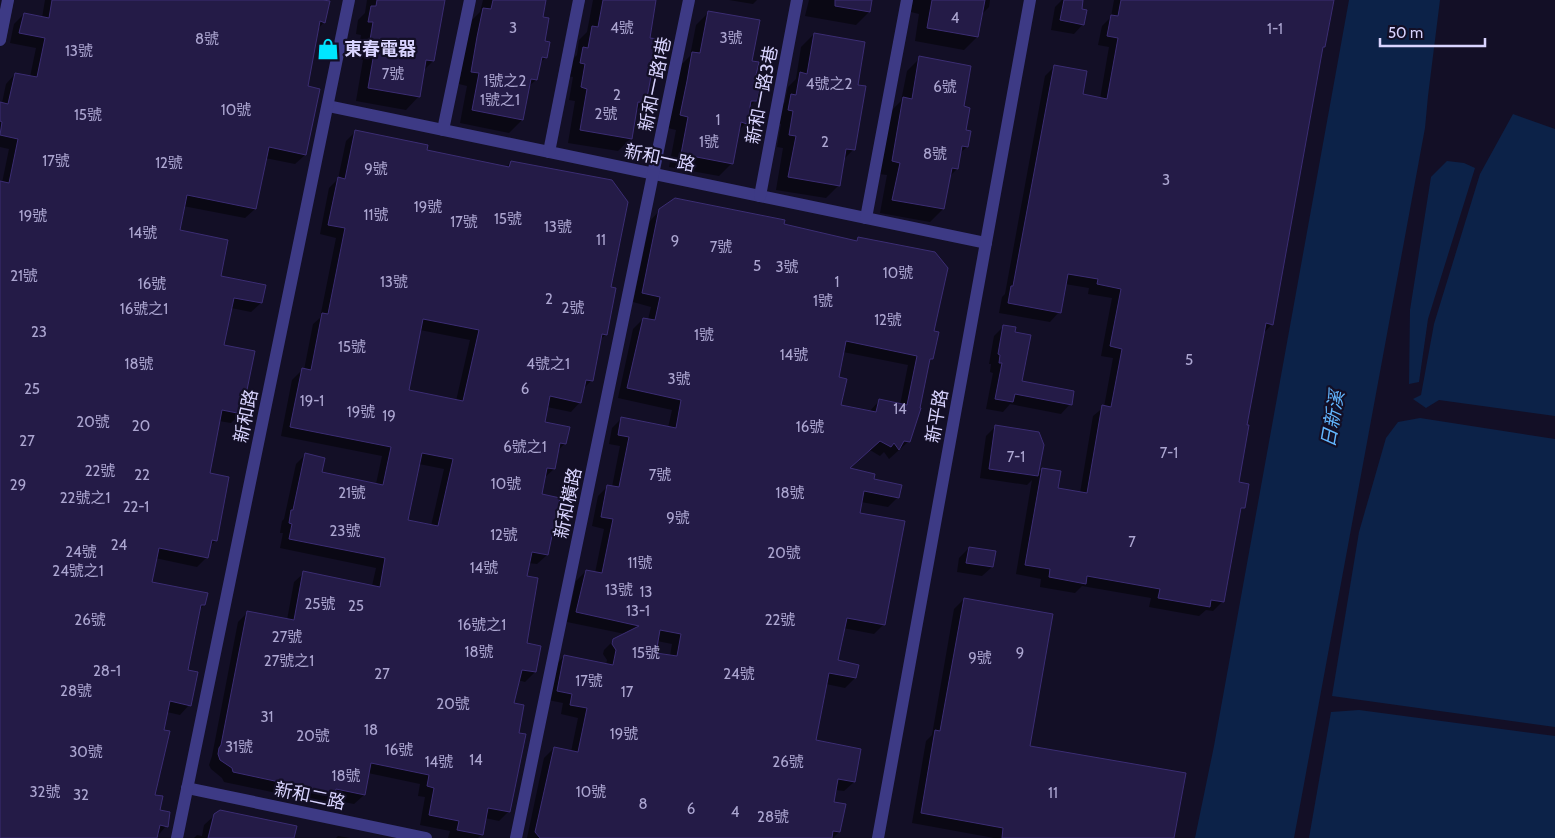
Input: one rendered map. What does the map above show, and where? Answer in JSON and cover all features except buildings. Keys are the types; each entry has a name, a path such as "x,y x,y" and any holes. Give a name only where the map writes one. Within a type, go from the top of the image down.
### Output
{"street":[{"path":"0,40 8,0"},
{"name":"新和路","path":"177,838 350,0"},
{"path":"443,130 470,0"},
{"path":"549,152 579,0"},
{"name":"新和一路1巷","path":"654,174 690,0"},
{"name":"新和一路3巷","path":"760,196 797,0"},
{"path":"866,218 907,0"},
{"name":"新平路","path":"878,838 1030,0"},
{"name":"新和一路","path":"328,106 986,243"},
{"name":"新和橫路","path":"516,838 654,174"},
{"name":"新和二路","path":"188,788 426,838"}],"water":[{"name":"日新溪","path":"1349,0 1440,0 1425,128 1294,838 1195,838 1214,746"},
{"path":"1513,114 1555,129 1555,416 1439,400 1426,408 1413,399 1421,395 1434,324 1480,174"},
{"path":"1447,161 1464,163 1475,168 1428,319 1419,382 1409,384 1410,310 1431,177"},
{"path":"1420,418 1555,439 1555,727 1332,696 1359,532 1386,438 1398,422"},
{"path":"1359,710 1555,736 1555,838 1309,838 1331,712"}],"place":[{"name":"東春電器","path":"328,49"}]}
